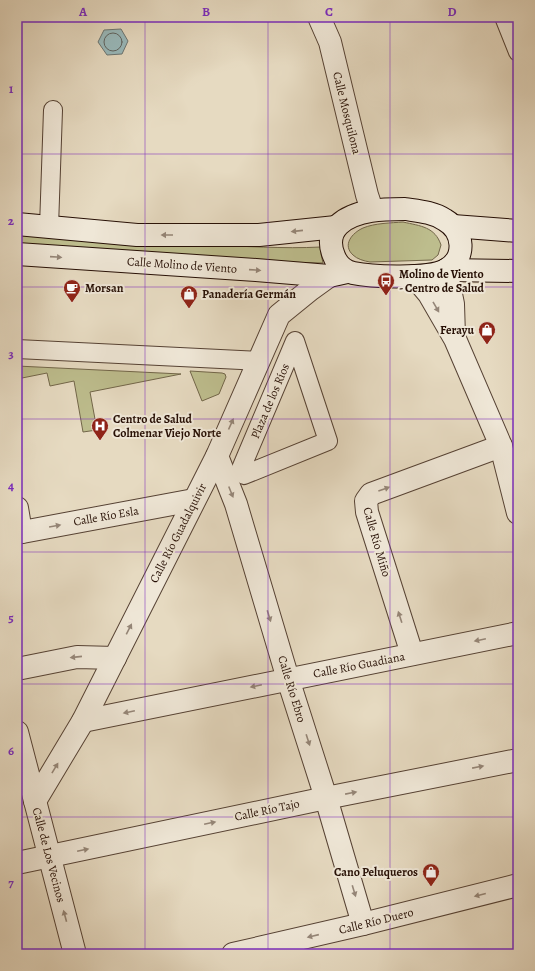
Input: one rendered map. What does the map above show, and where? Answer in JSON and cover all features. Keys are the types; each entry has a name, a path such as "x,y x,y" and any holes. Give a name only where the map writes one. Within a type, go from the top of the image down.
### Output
{"street":[{"name":"Calle Mosquilona","path":"319,17 330,42 366,195 372,210"},
{"path":"504,17 518,52"},
{"path":"49,227 53,110"},
{"path":"17,224 137,235 259,235 336,227 353,216 372,210 404,209 426,212 445,220 453,226 459,235 462,244 456,260 446,270"},
{"path":"453,226 518,231"},
{"path":"336,227 331,236 330,248 336,261 338,274 414,276 432,274 446,270 518,271"},
{"name":"Calle Molino de Viento","path":"17,254 338,274"},
{"path":"446,270 453,304 455,339"},
{"name":"Calle Río Guadalquivir","path":"35,801 83,721 115,658 216,456 279,315 311,289 338,274"},
{"path":"414,276 429,294 455,339 501,446 518,513"},
{"name":"Plaza de los Ríos","path":"294,341 307,377 328,441 244,475 240,471 294,341"},
{"path":"17,349 259,361"},
{"name":"Calle Río Miño","path":"412,654 367,512 366,501 371,494 501,446"},
{"name":"Calle Río Ebro","path":"216,456 236,504 363,924"},
{"name":"Calle Río Esla","path":"19,532 194,500"},
{"path":"17,508 19,532"},
{"name":"Calle Río Guadiana","path":"83,721 518,633"},
{"path":"17,669 77,657 115,658"},
{"name":"Calle de Los Vecinos","path":"17,732 75,954"},
{"name":"Calle Río Tajo","path":"17,863 326,798 518,760"},
{"name":"Calle Río Duero","path":"233,954 363,924 518,885"}],"green space":[{"path":"403,222 426,228 435,234 441,245 438,255 432,260 370,262 356,258 348,247 348,243 352,236 363,228 373,225"},
{"path":"17,233 206,245 278,248 321,247 323,263 248,261 17,245"},
{"path":"17,366 181,374 90,392 97,430 83,432 74,381 50,386 47,373 17,379"},
{"path":"190,371 225,374 226,377 219,394 202,401"}],"water":[{"path":"121,29 128,41 122,54 107,55 98,42 104,30"}],"place":[{"name":"Molino de Viento - Centro de Salud","path":"386,296"},
{"name":"Morsan","path":"72,303"},
{"name":"Panadería Germán","path":"189,309"},
{"name":"Ferayu","path":"487,345"},
{"name":"Centro de Salud Colmenar Viejo Norte","path":"100,441"},
{"name":"Cano Peluqueros","path":"431,887"}]}
